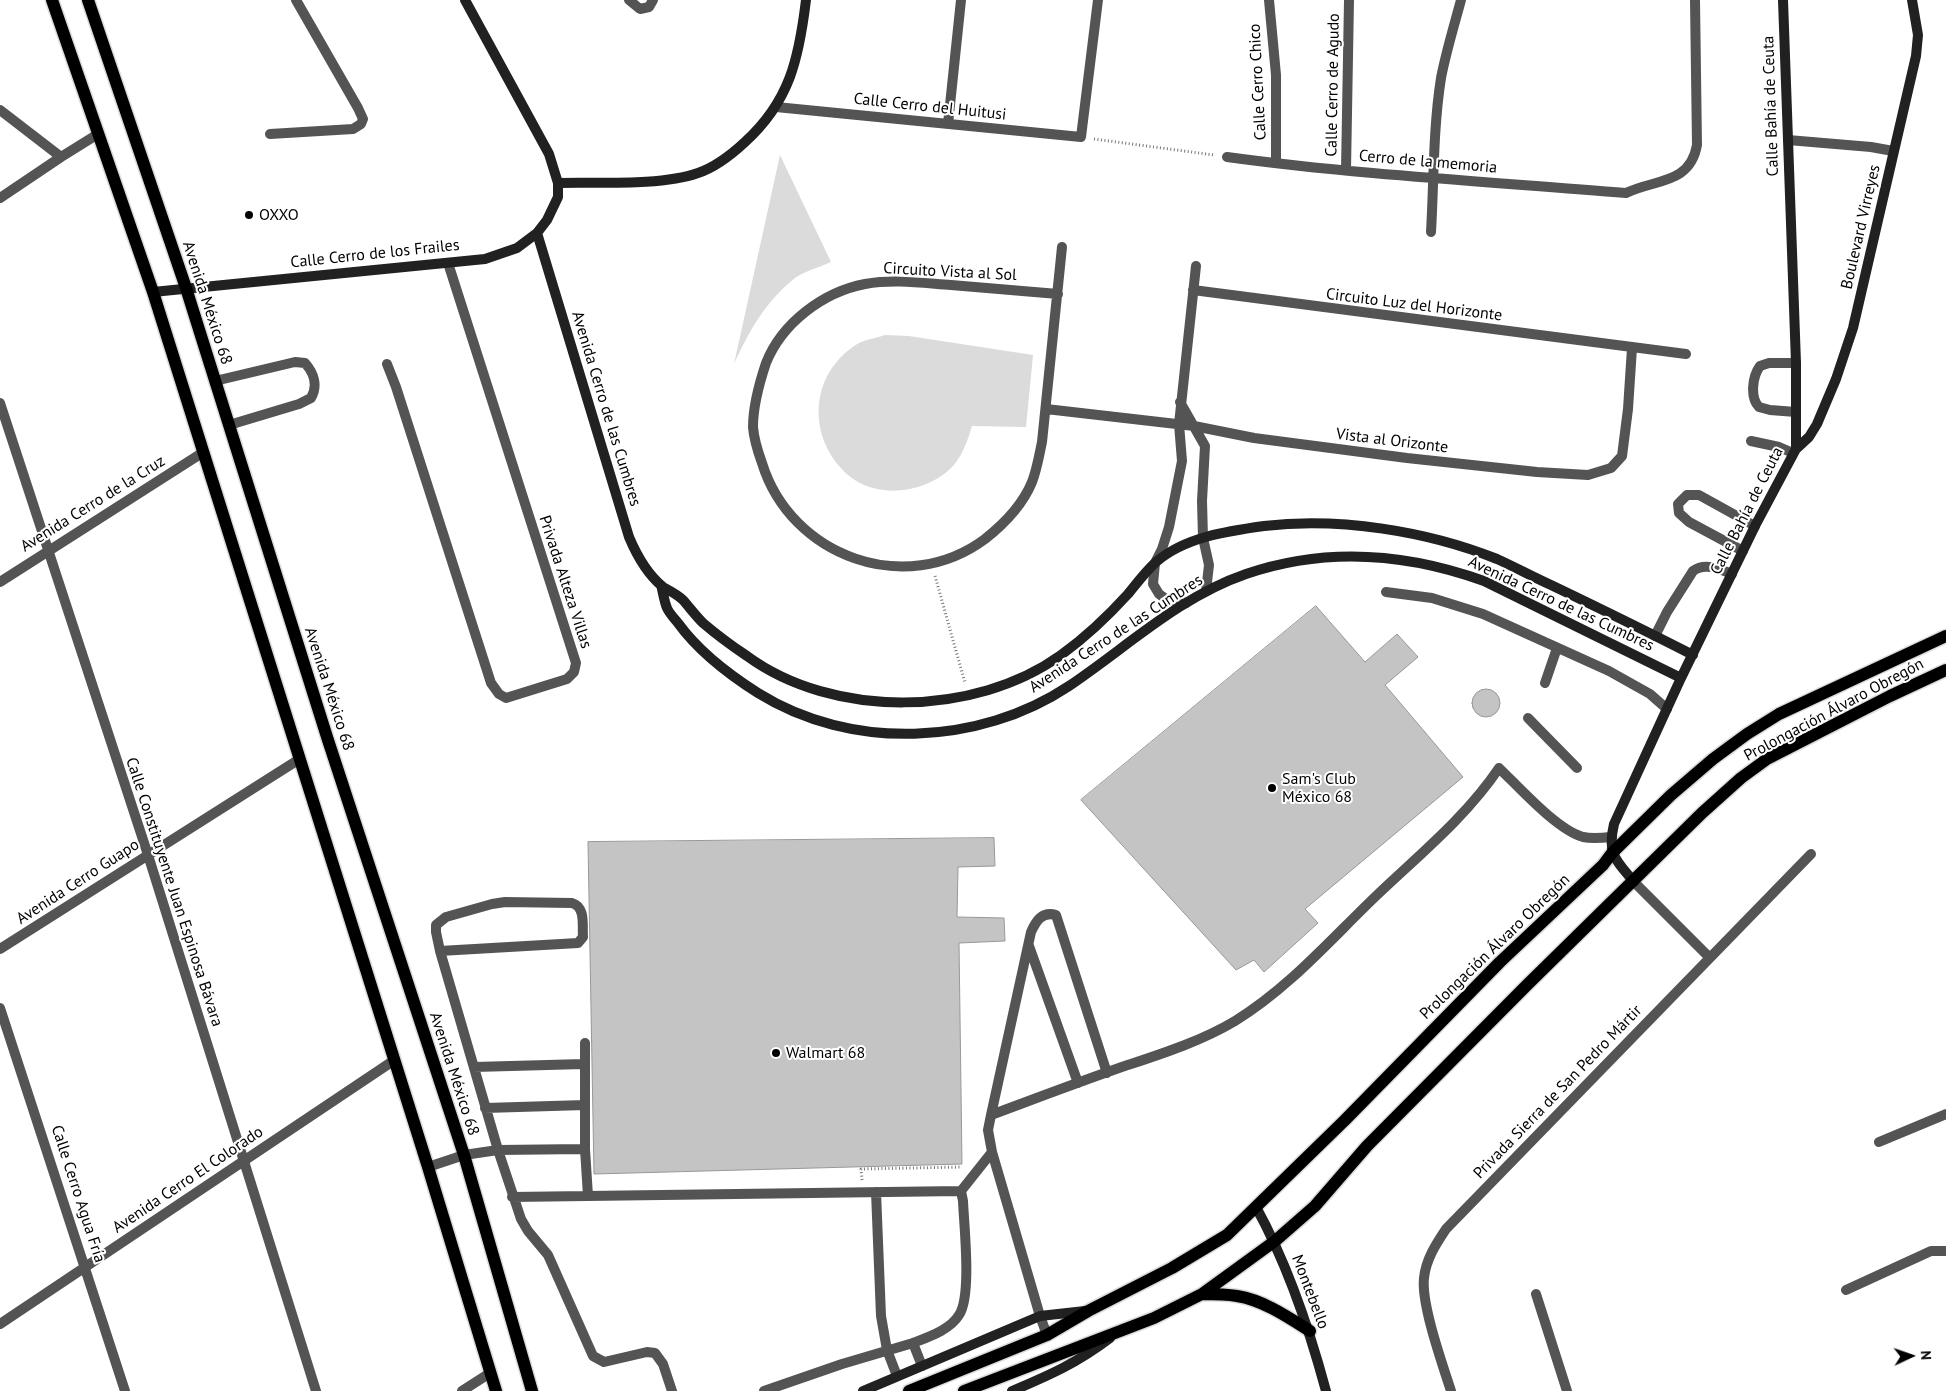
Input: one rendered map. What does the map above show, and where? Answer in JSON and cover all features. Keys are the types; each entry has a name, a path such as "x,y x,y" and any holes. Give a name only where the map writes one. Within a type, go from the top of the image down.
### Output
{"main road":[{"path":"52,0 153,292 298,760 428,1167 496,1391"},
{"name":"Avenida México 68","path":"88,0 186,288 324,728 464,1155 532,1391"},
{"name":"Prolongación Álvaro Obregón","path":"909,1391 1047,1335 1088,1311 1172,1268 1227,1235 1500,962 1602,865 1671,795 1713,759 1747,734 1779,714 1946,636"},
{"name":"Prolongación Álvaro Obregón","path":"964,1391 1154,1318 1202,1294 1275,1241 1315,1206 1367,1146 1520,992 1634,882 1702,812 1741,778 1759,765 1890,696 1946,670"},
{"path":"1202,1294 1238,1296 1253,1301 1288,1317 1310,1331"}],"street":[{"path":"270,134 353,129 361,124 363,119 296,0"},
{"path":"465,0 550,154 558,183 671,179 697,173 717,164 736,151 756,132 776,107 793,70 800,49 806,0"},
{"path":"630,0 640,9 649,8 654,0"},
{"path":"948,124 961,0"},
{"path":"1081,137 1098,0"},
{"name":"Calle Cerro Chico","path":"1269,0 1276,75 1276,163"},
{"name":"Calle Cerro de Agudo","path":"1346,170 1350,0"},
{"path":"1431,232 1436,127 1441,79 1461,0"},
{"name":"Cerro de la memoria","path":"1227,157 1434,178 1626,193 1671,179 1690,164 1696,156 1695,0"},
{"name":"Calle Bahía de Ceuta","path":"1612,854 1611,837 1622,803 1755,526 1795,451 1796,363 1783,0"},
{"name":"Boulevard Virreyes","path":"1795,451 1817,424 1844,356 1866,275 1916,56 1918,35 1912,0"},
{"name":"Calle Cerro del Huitusi","path":"776,107 1081,137"},
{"path":"0,110 61,157"},
{"path":"0,198 98,134"},
{"path":"1788,140 1871,147 1893,151"},
{"name":"Calle Cerro de los Frailes","path":"153,292 486,259 517,248 538,233 547,220 558,197 558,183"},
{"name":"Avenida Cerro de las Cumbres","path":"538,233 629,537 639,560 661,585 680,597 702,622 754,662 800,685 858,701 900,702 944,700 968,696 1006,685 1029,675 1060,656 1090,632 1115,608 1155,563 1185,545 1203,538 1267,526 1306,524 1358,526 1416,535 1495,558 1693,655"},
{"path":"1058,294 1062,247"},
{"name":"Privada Alteza Villas","path":"387,364 491,684 499,694 506,698 567,679 574,672 576,663 448,263"},
{"path":"1186,603 1166,599 1159,594 1153,584 1155,563 1169,527 1182,460 1178,424 1196,266"},
{"name":"Circuito Vista al Sol","path":"894,281 1058,294 1042,442 1031,483 1012,514 997,530 965,552 932,563 892,567 854,559 834,550 818,540 787,511 766,476 755,441 754,428 757,393 770,355 790,326 815,305 829,296 864,284 894,281"},
{"name":"Circuito Luz del Horizonte","path":"1193,290 1686,354"},
{"name":"Vista al Orizonte","path":"1046,409 1194,426 1254,438 1407,458 1537,472 1588,474 1611,468 1622,456 1628,409 1632,348"},
{"path":"215,381 295,362 305,363 312,372 315,386 311,398 283,409 229,425"},
{"path":"1796,363 1760,366 1755,374 1754,393 1759,407 1796,412"},
{"name":"Calle Constituyente Juan Espinosa Bávara","path":"0,402 47,551 148,854 316,1391"},
{"path":"1180,402 1205,446 1202,501 1203,538 1209,565 1206,591"},
{"path":"1751,441 1795,451"},
{"name":"Avenida Cerro de la Cruz","path":"0,582 202,453"},
{"path":"1743,551 1689,522 1679,513 1678,504 1687,495 1699,495 1755,526"},
{"name":"Avenida Cerro de las Cumbres","path":"661,585 667,608 685,633 698,648 744,684 770,700 830,725 856,730 901,734 945,732 983,724 1022,712 1068,686 1143,631 1206,591 1245,574 1310,558 1360,556 1405,559 1459,572 1484,581 1681,678"},
{"path":"1656,636 1667,612 1698,567 1709,566 1732,574"},
{"path":"1386,592 1432,598 1453,603 1483,614 1630,683 1650,694 1667,709"},
{"path":"1545,683 1557,648"},
{"path":"1528,718 1577,768"},
{"name":"Avenida Cerro Guapo","path":"0,950 298,760"},
{"path":"991,1115 1170,1050 1234,1021 1271,995 1314,957 1444,833 1485,789 1499,768 1542,809 1572,832 1592,838 1611,837"},
{"path":"1612,854 1634,882 1710,957"},
{"name":"Privada Sierra de San Pedro Mártir","path":"1451,1391 1424,1296 1424,1278 1434,1246 1446,1229 1811,854"},
{"path":"440,950 578,943 583,938 582,912 577,904 572,903 505,902 492,904 440,921 436,925 436,932 440,950 498,1150 512,1197 521,1219 528,1231 548,1255 593,1356 604,1362 647,1352 655,1353 660,1359 672,1391"},
{"path":"1047,1335 992,1152 988,1130 1029,945 1036,921 1050,913 1056,915 1107,1073"},
{"path":"1029,945 1078,1083"},
{"name":"Calle Cerro Agua Fría","path":"0,1008 86,1266 125,1391"},
{"path":"585,1043 585,1150 588,1196"},
{"name":"Avenida Cerro El Colorado","path":"0,1324 393,1061"},
{"path":"474,1067 584,1064"},
{"path":"486,1108 585,1105"},
{"path":"1879,1142 1946,1114"},
{"path":"428,1167 464,1155 498,1150 585,1150"},
{"path":"764,1391 886,1350 913,1343 946,1328 959,1315 963,1308 966,1287 961,1191 992,1152"},
{"path":"512,1197 919,1190 961,1191"},
{"path":"876,1192 881,1316 886,1350 897,1376"},
{"name":"Montebello","path":"1256,1207 1275,1241 1310,1331 1326,1391"},
{"path":"1846,1290 1931,1252 1946,1251"},
{"path":"1536,1294 1567,1391"},
{"name":"Prolongación Álvaro Obregón","path":"863,1391 1040,1316 1088,1311"},
{"name":"Prolongación Álvaro Obregón","path":"1012,1391 1065,1368 1087,1355 1115,1334"},
{"path":"913,1343 922,1366"},
{"path":"462,1391 490,1373"}],"path":[{"path":"1081,137 1227,157"},
{"path":"932,563 968,696"},
{"path":"863,1192 861,1169 980,1167"}],"shaded area":[{"path":"780,155 831,262 795,278 775,297 752,328 734,364"},
{"path":"885,335 909,336 1033,355 1026,427 972,426 964,450 954,465 937,479 924,485 894,491 864,485 851,478 829,452 822,435 819,418 819,400 832,368 844,354 865,340"}],"building":[{"name":"Sam's Club México 68","path":"1316,606 1365,662 1397,634 1418,657 1385,685 1463,777 1305,909 1318,923 1264,972 1254,960 1236,970 1081,800"},
{"path":"1486,689 1496,693 1500,703 1496,713 1486,717 1476,713 1472,703 1476,693"},
{"name":"Walmart 68","path":"994,838 995,866 958,867 957,917 1004,918 1005,941 959,943 962,1164 594,1174 588,842"}],"place":[{"name":"OXXO","path":"249,215"},
{"name":"Sam's Club México 68","path":"1272,788"},
{"name":"Walmart 68","path":"776,1053"}]}
